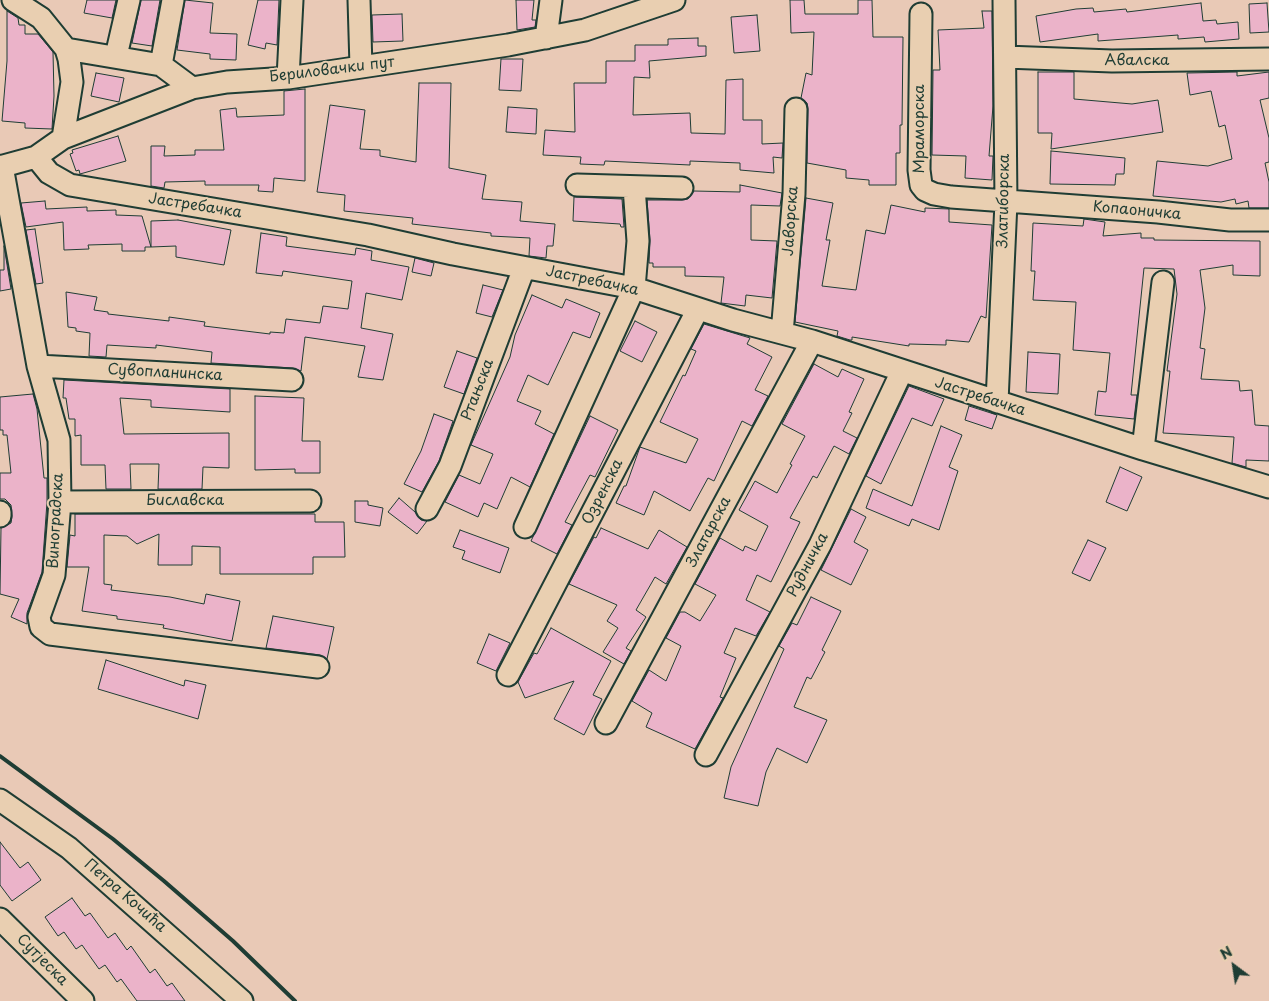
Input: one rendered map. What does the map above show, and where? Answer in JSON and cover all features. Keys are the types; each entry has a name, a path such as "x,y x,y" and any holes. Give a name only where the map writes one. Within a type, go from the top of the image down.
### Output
{"street":[{"path":"13,0 38,6 66,49 70,59 72,82 63,138"},
{"path":"116,56 129,0"},
{"path":"162,65 174,0"},
{"path":"288,78 292,0"},
{"path":"359,0 361,67"},
{"path":"546,38 551,0"},
{"name":"Бериловачки пут","path":"1,166 36,157 63,138 192,88 227,82 288,78 435,58 546,38 585,30 674,0"},
{"name":"Златиборска","path":"997,402 1006,202 1004,0"},
{"name":"Мраморска","path":"921,14 919,170 921,185 934,194 1006,202"},
{"path":"66,49 162,65 192,88"},
{"name":"Авалска","path":"1005,57 1112,61 1269,59"},
{"name":"Јаворска","path":"782,333 794,194 796,108"},
{"name":"Јастребачка","path":"36,157 49,173 70,185 368,235 524,268 575,275 634,288 698,309 812,341 1143,449 1269,487"},
{"name":"Виноградска","path":"1,166 38,366 59,440 60,502 54,575 39,616 41,627 45,632 318,667"},
{"path":"577,185 682,188"},
{"path":"525,527 634,288 638,241 634,186"},
{"name":"Копаоничка","path":"1006,202 1158,212 1230,220 1269,220"},
{"name":"Ртањска","path":"427,509 450,466 524,268"},
{"path":"1143,449 1163,282"},
{"name":"Озренска","path":"508,675 698,309"},
{"name":"Златарска","path":"606,723 812,341"},
{"name":"Сувопланинска","path":"38,366 292,380"},
{"name":"Рудничка","path":"706,755 820,545 902,371"},
{"name":"Биславска","path":"60,502 310,500"},
{"name":"Петра Кочића","path":"0,800 69,848 242,1001"},
{"name":"Сутјеска","path":"0,919 83,1001"}],"building":[{"path":"87,0 116,0 112,18 84,13"},
{"path":"141,0 160,0 152,46 132,43"},
{"path":"185,0 213,3 210,33 237,34 236,60 210,59 210,54 177,50"},
{"path":"258,0 279,0 277,45 266,43 265,49 248,45"},
{"path":"516,0 534,0 532,20 536,20 535,27 517,30"},
{"path":"790,0 804,0 805,14 858,14 858,0 872,0 873,37 903,37 902,125 900,125 900,153 896,153 896,185 869,185 869,180 846,178 846,170 807,163 808,109 807,103 801,98 806,73 812,75 814,32 791,33"},
{"path":"1201,3 1203,21 1216,20 1217,24 1238,22 1239,39 1205,42 1204,37 1178,39 1178,35 1098,41 1098,34 1040,42 1036,16 1076,9 1093,8 1094,12 1126,9 1127,12"},
{"path":"1267,3 1269,32 1250,33 1249,4"},
{"path":"7,11 18,18 19,25 25,25 25,34 38,34 53,52 54,96 52,129 25,128 25,123 2,121 7,61"},
{"path":"982,11 992,11 993,106 989,156 993,156 992,180 965,178 966,156 932,155 933,70 940,70 938,30 984,28"},
{"path":"402,14 403,41 373,42 372,15"},
{"path":"757,15 760,51 734,53 731,17"},
{"path":"698,38 698,46 706,46 706,56 649,61 650,78 634,77 633,115 690,113 691,133 725,134 726,80 743,79 743,120 762,120 762,144 783,143 782,158 773,157 774,173 740,170 740,163 690,161 690,165 605,161 604,165 580,164 581,157 543,155 545,130 575,132 574,83 606,83 606,61 635,61 635,45 668,45 668,39"},
{"path":"501,59 523,59 521,91 499,90"},
{"path":"1038,72 1074,72 1074,99 1132,104 1158,100 1163,132 1051,149 1052,133 1038,133"},
{"path":"1237,72 1237,76 1269,72 1269,98 1260,100 1269,138 1269,162 1265,163 1269,182 1269,208 1249,208 1248,201 1236,204 1235,199 1221,202 1153,196 1157,161 1208,166 1232,159 1225,125 1219,127 1211,91 1190,95 1187,73"},
{"path":"96,73 124,78 119,102 91,96"},
{"path":"419,83 451,83 449,168 486,175 482,199 522,202 520,221 555,224 553,246 547,246 546,258 529,256 530,238 491,236 491,233 412,224 413,218 344,211 345,195 317,192 330,105 365,110 360,149 380,150 380,156 416,162"},
{"path":"305,89 305,181 274,178 273,192 258,191 259,185 205,185 205,181 165,182 164,188 151,186 151,146 165,146 164,156 195,155 195,150 224,150 220,110 236,108 237,117 284,115 284,91"},
{"path":"508,107 537,109 536,134 506,132"},
{"path":"118,136 126,161 80,174 79,170 76,171 70,154 73,153 72,150"},
{"path":"1051,151 1125,158 1124,174 1116,174 1115,185 1050,184"},
{"path":"740,185 782,193 780,206 751,205 751,240 777,241 772,298 746,295 745,306 721,303 724,277 685,276 685,267 653,267 653,263 649,263 650,240 647,200 688,199 694,191 740,192"},
{"path":"574,197 622,199 624,227 621,227 620,224 573,221"},
{"path":"806,198 833,203 826,240 830,240 822,286 856,290 866,230 885,234 891,205 925,212 925,208 949,209 949,222 992,225 986,318 981,316 969,342 946,340 946,345 909,344 909,346 852,337 852,340 850,340 837,336 838,331 795,322"},
{"path":"45,201 46,209 87,207 87,211 116,210 116,215 142,216 151,247 145,247 145,251 122,251 122,244 88,245 89,249 64,250 63,222 26,227 21,203"},
{"path":"1084,219 1105,222 1103,236 1141,233 1141,238 1154,238 1154,240 1260,241 1260,276 1233,275 1233,265 1200,270 1205,308 1200,348 1205,349 1201,379 1239,381 1240,391 1252,390 1255,425 1269,426 1269,461 1246,460 1246,467 1232,463 1234,437 1163,433 1170,371 1167,371 1177,294 1174,269 1144,268 1131,395 1137,395 1134,419 1095,415 1098,391 1106,392 1110,353 1073,350 1076,302 1033,300 1035,271 1031,271 1033,223 1083,226"},
{"path":"178,220 231,230 224,265 176,257 176,246 151,247 151,221"},
{"path":"35,229 43,283 36,284 26,230"},
{"path":"261,233 287,237 286,246 355,255 356,248 372,251 371,260 409,267 402,300 366,293 361,328 393,334 383,380 358,377 365,346 305,337 301,371 293,368 211,363 212,352 156,345 156,348 107,345 106,357 89,356 90,333 76,331 76,328 68,327 66,292 97,297 94,310 108,312 108,314 169,321 169,317 205,322 204,326 270,334 270,332 284,333 286,319 320,323 323,306 348,309 352,281 283,271 282,276 256,273"},
{"path":"4,246 11,289 0,291 0,270 4,270"},
{"path":"415,258 434,263 431,276 412,272"},
{"path":"483,285 503,290 492,317 476,313"},
{"path":"532,295 562,308 566,299 600,313 590,338 573,332 548,385 528,375 517,401 541,411 535,424 554,434 530,487 511,477 497,509 484,503 478,517 445,502 459,475 480,484 493,454 471,445 510,357 515,335"},
{"path":"635,321 657,332 642,362 620,351"},
{"path":"704,324 750,338 747,344 772,357 755,390 768,396 752,426 742,421 714,481 708,478 690,511 654,491 644,515 616,503 624,486 626,486 640,447 686,463 698,439 660,422 683,375 685,376 696,351 691,349"},
{"path":"457,351 477,358 464,394 444,387"},
{"path":"1028,352 1060,354 1058,394 1026,392"},
{"path":"814,364 838,377 842,369 864,379 849,412 852,413 843,431 857,438 849,454 834,446 817,478 813,476 790,518 800,522 771,582 757,575 746,600 770,612 756,636 735,628 724,653 736,658 720,697 723,698 695,749 646,727 652,713 632,701 649,670 666,681 681,646 666,638 680,612 685,612 700,621 716,595 695,584 720,538 743,551 745,546 756,551 768,526 739,510 755,481 777,493 792,465 790,464 805,436 782,424"},
{"path":"64,380 230,389 230,412 151,407 151,400 120,398 124,434 229,433 229,468 203,467 202,489 158,489 159,464 130,464 131,489 106,489 105,465 81,465 81,435 75,436 75,419 69,419 66,398 63,398"},
{"path":"909,386 944,399 932,426 912,418 881,484 866,476"},
{"path":"33,394 37,409 44,478 47,478 47,502 42,572 27,613 27,624 11,617 19,599 0,594 1,528 11,523 12,516 11,505 5,499 0,499 0,473 11,473 7,435 3,435 3,430 0,430 0,397"},
{"path":"255,396 304,398 302,441 320,441 320,473 295,473 295,469 255,470"},
{"path":"969,406 997,415 992,429 965,420"},
{"path":"434,414 453,421 439,461 422,492 404,484 421,451"},
{"path":"590,416 618,430 595,477 590,475 565,522 572,525 557,554 531,541"},
{"path":"941,426 962,435 949,467 958,471 939,530 912,519 909,526 866,508 873,489 912,506"},
{"path":"1120,467 1142,477 1127,511 1106,502"},
{"path":"399,498 421,520 427,521 417,534 388,512"},
{"path":"355,501 368,501 368,505 383,508 380,526 355,522"},
{"path":"851,509 866,517 854,542 868,550 851,585 821,570"},
{"path":"75,514 315,514 315,522 344,522 345,557 313,557 313,574 220,574 220,547 192,546 192,565 158,565 159,534 137,544 127,536 104,535 104,584 112,585 111,590 170,597 204,604 206,594 240,601 232,641 163,628 164,625 117,619 117,616 82,611 89,567 67,567 70,535 75,536"},
{"path":"601,528 648,549 659,530 687,547 666,584 655,577 636,610 646,617 626,648 631,651 624,664 603,652 618,628 607,621 617,605 569,584 594,537 596,538"},
{"path":"460,530 509,548 500,573 462,559 465,551 453,547"},
{"path":"1088,540 1106,548 1090,581 1072,573"},
{"path":"811,597 841,611 822,650 825,652 811,679 807,677 794,707 827,720 807,763 777,748 766,772 758,806 724,798 731,767 784,649 779,646 792,623 797,625"},
{"path":"273,616 334,627 327,659 320,655 266,648"},
{"path":"551,628 611,661 593,695 602,699 584,735 554,719 574,681 525,698 518,682 534,653 537,654"},
{"path":"489,634 510,643 496,671 477,663"},
{"path":"106,660 184,686 185,680 206,685 198,719 98,689"},
{"path":"0,842 20,868 28,862 41,880 12,901 0,885"},
{"path":"72,898 85,916 90,913 108,938 115,933 127,950 131,946 150,973 155,969 167,986 172,983 185,1001 137,1001 121,979 117,982 105,965 99,969 82,945 76,949 64,932 58,936 45,917"}],"railway":[{"path":"0,756 113,839 164,881 233,941 295,1001"}]}
